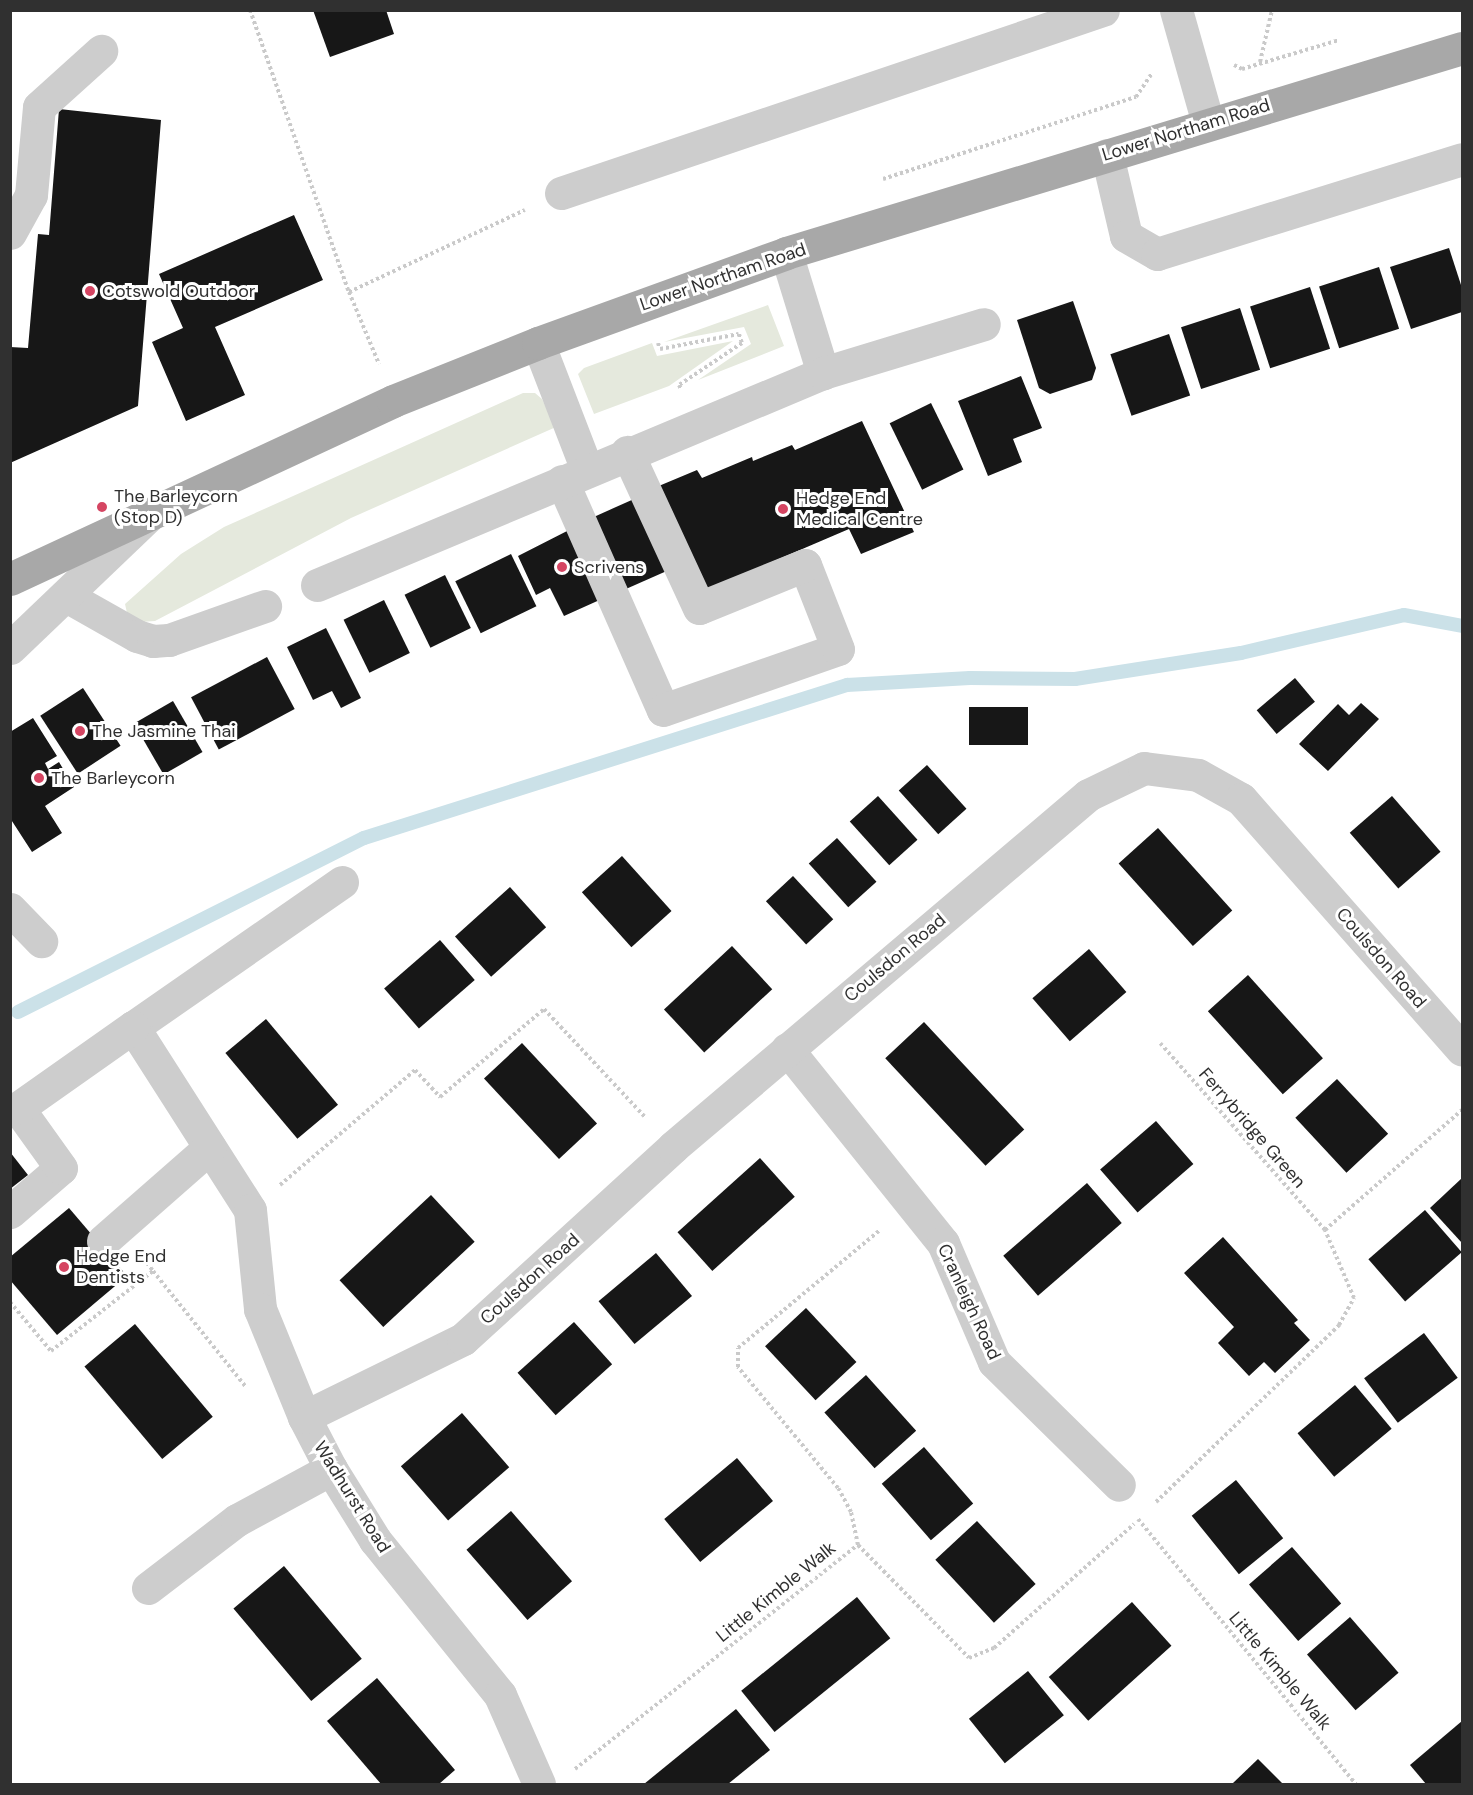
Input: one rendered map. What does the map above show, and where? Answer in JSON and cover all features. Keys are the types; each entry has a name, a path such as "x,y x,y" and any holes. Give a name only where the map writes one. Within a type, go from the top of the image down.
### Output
{"main road":[{"name":"Lower Northam Road","path":"10,579 393,401 538,342 786,253 1208,123 1462,48"}],"street":[{"path":"561,193 1103,10"},
{"path":"1176,10 1208,123"},
{"path":"10,233 31,195 39,107 101,51"},
{"path":"1107,155 1126,236 1157,254 1462,159"},
{"path":"786,253 823,373"},
{"path":"316,585 627,452 823,373 984,324"},
{"path":"538,342 574,475 663,710 838,649 804,566 699,608 627,452"},
{"path":"10,648 68,597 151,514"},
{"path":"68,597 137,636 153,641 169,640 265,606"},
{"name":"Coulsdon Road","path":"304,1417 463,1339 673,1147 1088,795 1144,768 1198,775 1241,799 1462,1050"},
{"path":"10,1212 61,1168 18,1108 342,882"},
{"path":"10,909 41,940"},
{"path":"134,1027 250,1210"},
{"name":"Cranleigh Road","path":"787,1049 943,1243 994,1362 1113,1478"},
{"path":"104,1241 210,1147"},
{"name":"Wadhurst Road","path":"250,1210 260,1309 304,1417 375,1540 500,1695 552,1781"},
{"path":"148,1588 237,1520 332,1469"}],"path":[{"path":"250,10 349,292 393,401"},
{"path":"1260,63 1272,10"},
{"path":"349,292 561,193"},
{"path":"655,337 660,349 739,334 742,343 679,385 695,424"},
{"path":"250,1210 415,1070 440,1097 544,1009 673,1147"},
{"name":"Ferrybridge Green","path":"1155,1503 1339,1325 1354,1298 1325,1230 1160,1043"},
{"path":"1325,1230 1462,1110"},
{"path":"858,1545 852,1512 838,1488 738,1367 738,1348 913,1203"},
{"path":"10,1302 51,1351 153,1271 250,1392"},
{"name":"Little Kimble Walk","path":"1113,1478 1138,1520 1356,1785"},
{"path":"1138,1520 1146,1512"},
{"name":"Little Kimble Walk","path":"552,1781 858,1545 969,1658 994,1648 1138,1520"}],"shaded area":[{"path":"768,305 784,346 698,380 751,344 744,327 664,342"},
{"path":"733,341 669,386 594,414 578,374 584,368 652,343 657,356"},
{"path":"523,393 535,393 542,399 556,427 351,518 155,621 140,622 127,613 125,604 181,554 224,527"}],"building":[{"path":"313,10 386,10 394,34 330,57"},
{"path":"59,109 161,120 138,406 10,463 10,347 28,348 38,234 49,235"},
{"path":"294,215 323,280 215,327 245,395 186,421 152,342 183,328 159,274"},
{"path":"1449,248 1462,288 1462,312 1411,329 1390,267"},
{"path":"1379,267 1399,329 1339,348 1319,286"},
{"path":"1310,287 1330,349 1270,368 1250,306"},
{"path":"1073,301 1096,368 1092,380 1050,394 1039,388 1017,320"},
{"path":"1240,308 1260,370 1201,389 1181,327"},
{"path":"1169,334 1190,395 1132,416 1110,354"},
{"path":"1021,376 1042,428 1013,439 1022,462 988,476 958,401"},
{"path":"931,403 963,470 922,490 890,423"},
{"name":"Hedge End Medical Centre","path":"862,421 914,532 861,554 849,529 702,592 654,488 697,470 702,478 752,457 753,461 792,445 795,450"},
{"path":"634,499 666,571 626,589 594,517"},
{"path":"571,529 604,598 564,616 550,588 536,595 518,556"},
{"path":"511,554 536,606 481,633 455,581"},
{"path":"445,575 471,628 430,648 405,595"},
{"path":"384,600 410,653 369,673 344,620"},
{"path":"326,628 361,698 341,708 332,691 313,700 287,647"},
{"path":"267,657 295,709 219,749 191,697"},
{"path":"1295,678 1315,702 1277,734 1257,710"},
{"name":"The Jasmine Thai","path":"83,688 121,746 78,774 40,716"},
{"path":"173,701 202,752 164,775 134,724"},
{"path":"1361,703 1379,719 1328,771 1299,744 1338,704 1349,715"},
{"path":"969,707 1028,707 1028,745 969,745"},
{"name":"The Barleycorn","path":"33,718 57,756 45,763 48,769 59,762 74,787 45,806 62,833 32,852 10,818 10,732"},
{"path":"927,765 966,809 938,834 899,790"},
{"path":"878,796 917,840 889,865 850,821"},
{"path":"1392,796 1441,852 1398,889 1350,833"},
{"path":"1158,828 1232,910 1193,946 1119,863"},
{"path":"837,838 876,882 848,907 809,863"},
{"path":"622,856 672,911 631,947 582,892"},
{"path":"793,876 833,919 806,944 766,901"},
{"path":"510,887 546,927 491,977 455,937"},
{"path":"440,940 475,980 419,1029 384,989"},
{"path":"732,946 772,989 704,1053 664,1009"},
{"path":"1089,949 1126,992 1070,1041 1032,998"},
{"path":"1248,975 1323,1058 1283,1094 1208,1011"},
{"path":"266,1019 338,1105 297,1139 225,1053"},
{"path":"924,1022 1024,1130 985,1166 885,1058"},
{"path":"522,1043 597,1123 559,1159 484,1078"},
{"path":"1337,1079 1388,1134 1346,1173 1295,1118"},
{"path":"1156,1121 1193,1164 1138,1213 1100,1170"},
{"path":"10,1152 28,1175 10,1189"},
{"path":"760,1158 795,1197 712,1271 678,1232"},
{"path":"1462,1178 1462,1243 1430,1208"},
{"path":"1087,1183 1122,1223 1038,1296 1003,1256"},
{"path":"431,1195 475,1242 383,1327 340,1280"},
{"name":"Hedge End Dentists","path":"69,1208 127,1276 57,1335 10,1280 10,1257"},
{"path":"1425,1210 1462,1252 1405,1301 1368,1259"},
{"path":"1223,1237 1298,1320 1294,1323 1310,1340 1275,1373 1264,1362 1249,1376 1218,1343 1234,1327 1184,1273"},
{"path":"656,1253 692,1296 635,1344 599,1301"},
{"path":"806,1308 856,1362 816,1400 765,1346"},
{"path":"574,1322 612,1364 556,1415 518,1373"},
{"path":"135,1324 213,1417 162,1459 84,1366"},
{"path":"1424,1333 1458,1378 1398,1423 1364,1378"},
{"path":"866,1375 916,1431 875,1468 824,1412"},
{"path":"1355,1385 1392,1429 1334,1477 1298,1433"},
{"path":"462,1413 509,1467 448,1520 401,1466"},
{"path":"924,1447 973,1504 931,1540 882,1484"},
{"path":"737,1458 773,1501 700,1562 664,1519"},
{"path":"1236,1480 1283,1538 1239,1574 1192,1516"},
{"path":"511,1511 572,1581 527,1620 466,1550"},
{"path":"977,1521 1036,1584 994,1623 935,1560"},
{"path":"1292,1547 1341,1604 1298,1641 1249,1584"},
{"path":"284,1566 362,1659 311,1701 233,1608"},
{"path":"857,1597 890,1638 775,1732 741,1691"},
{"path":"1132,1602 1171,1646 1088,1721 1049,1677"},
{"path":"1350,1617 1399,1673 1356,1710 1307,1654"},
{"path":"1028,1671 1064,1715 1005,1763 969,1719"},
{"path":"377,1678 455,1770 439,1784 381,1784 327,1721"},
{"path":"736,1709 770,1750 728,1784 644,1784"},
{"path":"1462,1721 1462,1784 1426,1784 1410,1765"},
{"path":"1258,1759 1283,1784 1232,1784"}],"waterway":[{"path":"18,1012 364,838 847,685 970,678 1075,679 1241,653 1404,615 1462,626"}],"place":[{"name":"Cotswold Outdoor","path":"90,291"},
{"name":"The Barleycorn (Stop D)","path":"102,507"},
{"name":"Hedge End Medical Centre","path":"783,509"},
{"name":"Scrivens","path":"562,567"},
{"name":"The Jasmine Thai","path":"80,731"},
{"name":"The Barleycorn","path":"39,778"},
{"name":"Hedge End Dentists","path":"64,1267"}]}
